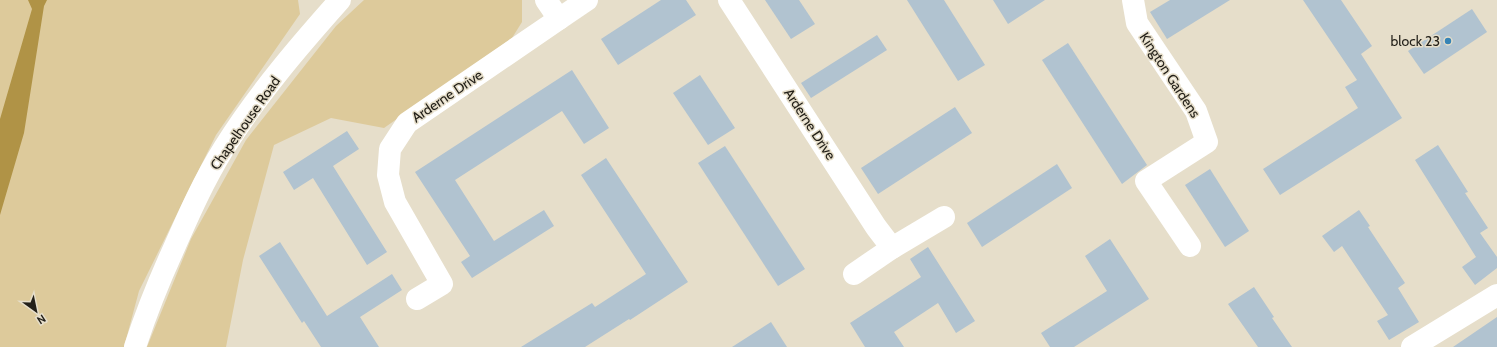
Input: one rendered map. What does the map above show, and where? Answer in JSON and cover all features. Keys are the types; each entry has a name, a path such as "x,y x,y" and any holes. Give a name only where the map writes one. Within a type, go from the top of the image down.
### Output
{"street":[{"name":"Chapelhouse Road","path":"135,347 148,307 195,201 224,148 260,98 310,34 340,0"},
{"path":"546,0 559,19"},
{"name":"Arderne Drive","path":"417,299 442,284 395,202 388,175 390,149 407,123 587,0"},
{"name":"Arderne Drive","path":"729,0 876,227 892,248"},
{"name":"Kington Gardens","path":"1133,0 1137,23 1196,111 1207,142 1146,181 1190,246"},
{"path":"854,274 892,248 944,216"},
{"path":"1412,347 1497,295"}],"shaded area":[{"path":"0,0 298,0 300,14 216,135 139,291 124,347 0,347"},
{"path":"28,0 47,0 44,6 24,133 0,215 0,119 32,9"},
{"path":"364,0 522,0 522,22 512,38 384,128 331,118 274,145 243,260 226,347 147,347 191,239 246,140 336,26"}],"building":[{"path":"661,0 686,0 696,15 618,65 601,39"},
{"path":"765,0 799,0 815,24 791,39"},
{"path":"907,0 944,0 985,65 958,81"},
{"path":"993,0 1045,0 1008,24"},
{"path":"1170,0 1230,0 1167,39 1150,12"},
{"path":"1303,0 1341,0 1372,46 1361,54 1402,118 1280,195 1263,169 1358,108 1345,87 1357,80"},
{"name":"block 23","path":"1472,9 1487,32 1424,74 1408,51"},
{"path":"877,35 887,50 811,98 801,83"},
{"path":"1068,43 1147,165 1122,184 1042,60"},
{"path":"572,70 609,128 584,144 562,111 455,180 494,241 544,210 554,226 472,278 461,262 470,256 415,172"},
{"path":"700,75 735,128 708,145 673,93"},
{"path":"955,107 972,133 878,194 861,168"},
{"path":"347,131 359,149 333,166 387,252 367,265 313,178 294,190 283,172"},
{"path":"1438,145 1468,192 1465,193 1488,228 1480,233 1497,257 1497,268 1475,285 1462,267 1476,257 1415,160"},
{"path":"725,146 805,269 778,286 698,163"},
{"path":"606,158 688,282 585,347 521,347 592,303 595,307 646,274 581,175"},
{"path":"1057,164 1072,188 982,247 967,223"},
{"path":"1210,169 1249,231 1225,247 1185,185"},
{"path":"1359,210 1370,226 1368,227 1405,283 1398,288 1419,322 1389,340 1377,321 1388,315 1342,246 1334,252 1322,236"},
{"path":"1110,239 1149,299 1074,347 1050,347 1041,333 1107,291 1085,256"},
{"path":"280,242 327,316 392,274 402,290 360,317 379,347 321,347 304,321 302,323 259,256"},
{"path":"928,247 975,321 956,333 938,303 894,332 904,347 865,347 850,323 921,277 910,259"},
{"path":"1254,287 1274,317 1272,318 1292,347 1258,347 1228,304"},
{"path":"1497,317 1497,347 1453,347"},
{"path":"771,322 787,347 732,347"}],"place":[{"name":"block 23","path":"1448,41"}]}
